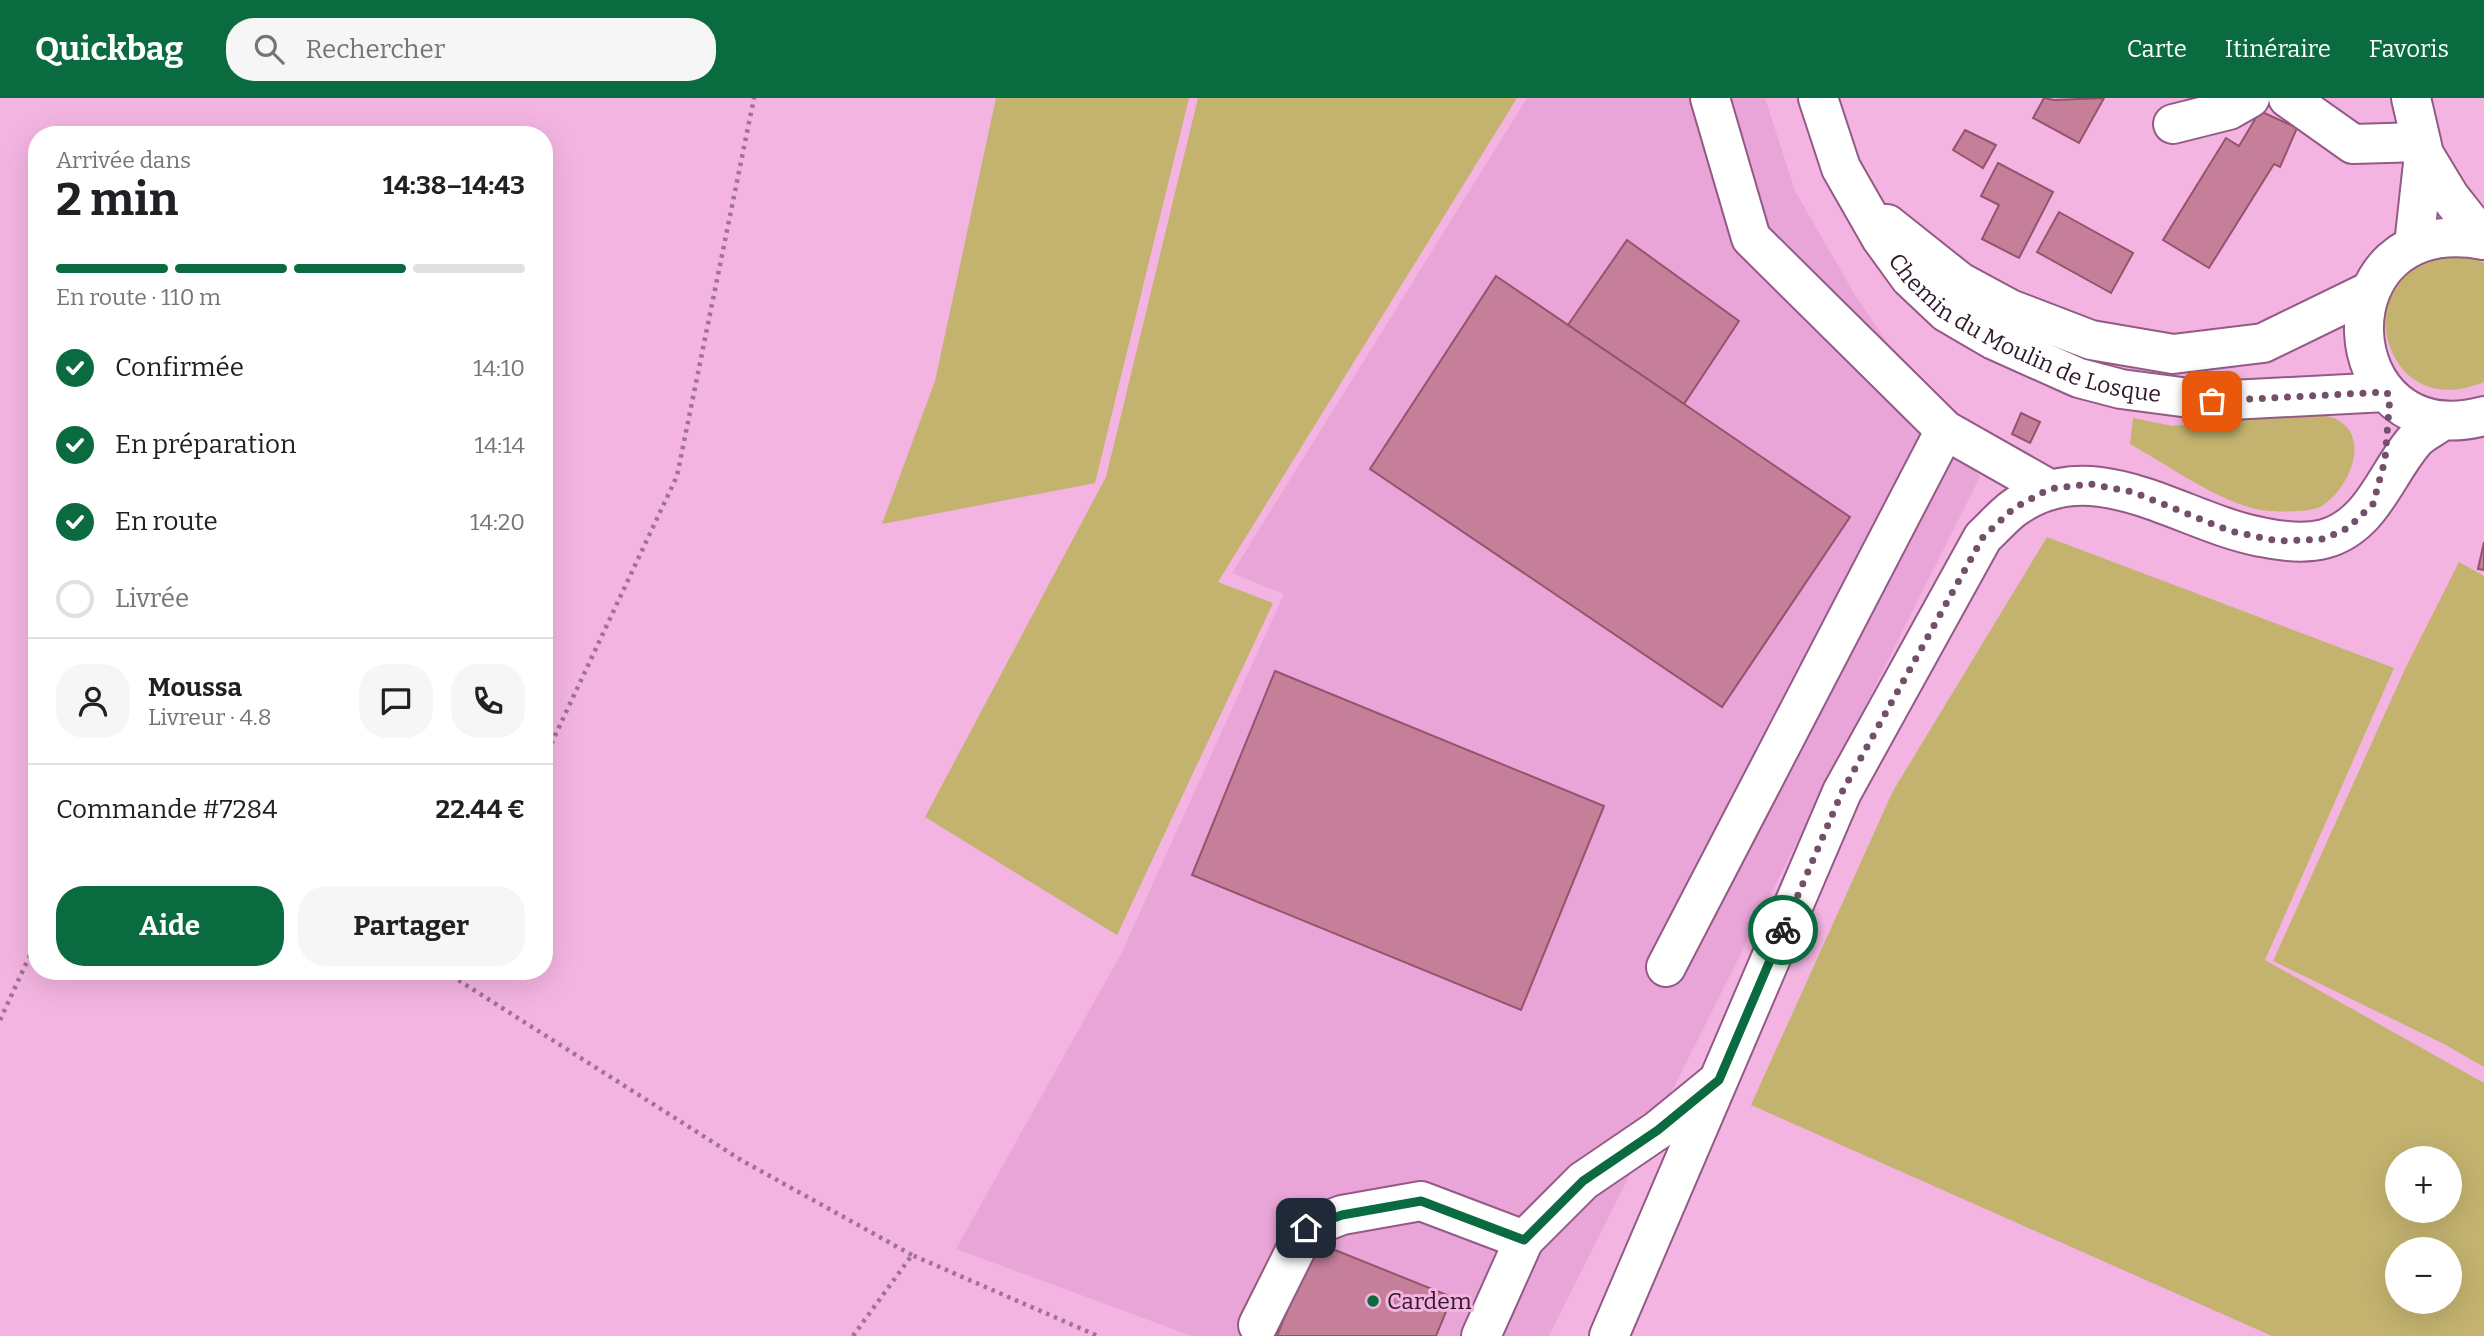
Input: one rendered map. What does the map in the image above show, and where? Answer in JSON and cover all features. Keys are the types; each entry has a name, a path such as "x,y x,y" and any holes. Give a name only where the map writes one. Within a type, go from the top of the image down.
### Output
{"street":[{"path":"1710,98 1751,238 1945,430 2049,489"},
{"name":"Chemin du Moulin de Losque","path":"1818,98 1841,168 1881,238 1910,278 1946,312 2035,361 2079,378 2121,389 2212,401 2388,394"},
{"path":"2173,124 2229,110 2250,98"},
{"path":"2288,98 2353,144 2422,148"},
{"path":"2411,98 2422,148 2414,245"},
{"path":"2422,148 2450,197 2484,240"},
{"name":"Chemin du Moulin de Losque","path":"1864,205 1960,282 2010,309 2091,340 2173,354 2263,343 2370,291"},
{"path":"2484,240 2461,236 2437,237 2414,245 2388,264 2370,291 2362,317 2363,344 2371,370 2388,394 2414,413 2442,421 2466,421 2484,416"},
{"path":"2373,504 2385,460 2388,394"},
{"path":"1609,1336 1842,792 1983,537 2014,508 2049,489 2090,484 2133,492 2230,531 2278,541 2324,539 2348,528 2373,504 2416,438 2442,421"},
{"path":"1666,967 1945,430"},
{"path":"1481,1336 1524,1240 1583,1181 1658,1130 1719,1080"},
{"path":"1258,1325 1306,1228 1342,1215 1421,1201 1524,1240"}],"path":[{"path":"553,740 677,476 754,98"},
{"path":"0,1020 28,959"},
{"path":"458,980 741,1160 912,1255 1098,1336"},
{"path":"853,1336 912,1255"}],"shaded area":[{"path":"996,98 1189,98 1095,483 882,524 935,381"},
{"path":"1198,98 1517,98 1218,582 1273,603 1117,935 925,817 1106,477"},
{"path":"1527,98 1765,98 1795,191 1855,295 1980,477 1549,1336 1192,1336 956,1249 1121,954 1284,594 1232,573"},
{"path":"2471,257 2484,263 2484,382 2449,390 2421,384 2401,367 2389,344 2385,318 2390,292 2404,272 2427,259"},
{"path":"2296,414 2334,418 2346,426 2354,449 2353,462 2341,487 2322,506 2311,509 2269,511 2235,502 2198,484 2130,444 2133,418 2172,426"},
{"path":"2047,537 2394,668 2265,960 2484,1083 2484,1336 2272,1336 1751,1105 1893,791"},
{"path":"2459,562 2484,576 2484,1067 2444,1044 2273,961 2406,667"}],"building":[{"path":"2044,98 2104,98 2079,143 2033,118"},
{"path":"2260,111 2297,128 2280,167 2274,164 2209,268 2163,240 2226,138 2239,146"},
{"path":"1965,130 1996,145 1983,168 1953,150"},
{"path":"1998,163 2053,192 2019,258 1982,239 1999,205 1981,196"},
{"path":"2059,212 2133,253 2111,293 2037,252"},
{"path":"1627,240 1739,321 1684,404 1568,325"},
{"path":"1496,276 1850,517 1722,707 1370,469"},
{"path":"2021,413 2040,422 2030,443 2012,434"},
{"path":"2484,542 2484,570 2478,569"},
{"path":"1275,671 1604,806 1521,1010 1192,875"},
{"path":"1315,1242 1452,1297 1436,1336 1277,1336"}],"way so far":[{"path":"1783,930 1842,792 1983,537 2014,508 2049,489 2090,484 2133,492 2230,531 2278,541 2324,539 2348,528 2373,504 2385,460 2390,396 2386,392 2212,401"}],"place":[{"name":"Cardem","path":"1373,1301"}],"route":[{"path":"1306,1228 1342,1215 1421,1201 1524,1240 1583,1181 1658,1130 1719,1080 1783,930"}]}
